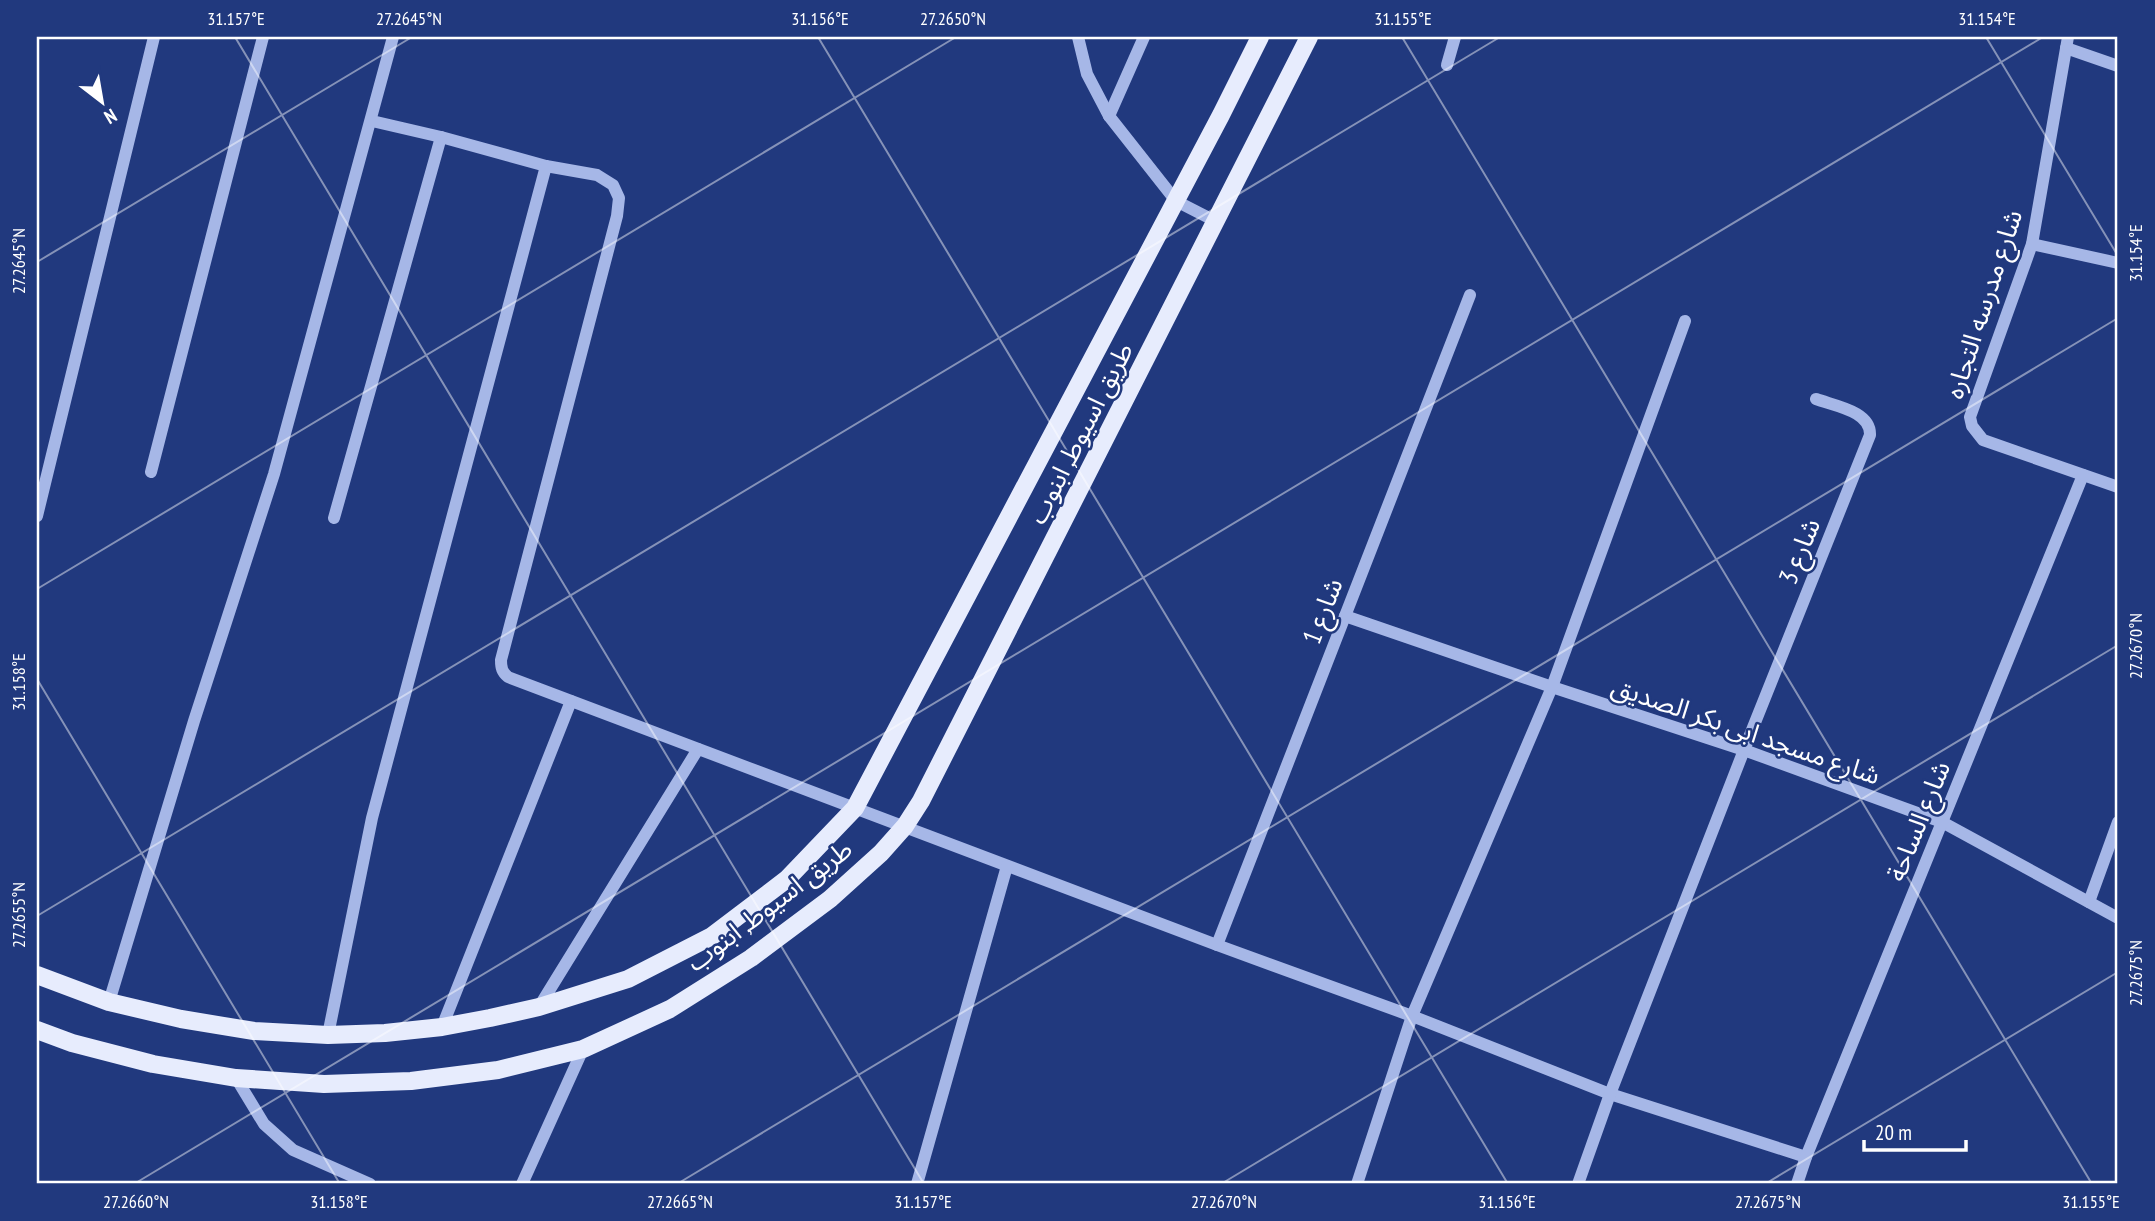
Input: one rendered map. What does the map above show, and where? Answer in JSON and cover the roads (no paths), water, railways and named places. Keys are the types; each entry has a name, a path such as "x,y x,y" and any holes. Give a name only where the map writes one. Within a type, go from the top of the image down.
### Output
{"main road":[{"name":"طريق اسيوط, ابنوب","path":"37,975 109,1002 181,1019 254,1031 328,1035 442,1027 539,1007 628,979 712,936 787,879 855,808 1260,37"},
{"name":"طريق اسيوط, ابنوب","path":"37,1030 72,1043 153,1064 236,1078 324,1084 411,1081 498,1070 583,1049 670,1009 751,958 838,892 881,853 905,826 921,801 1309,37"}],"street":[{"path":"37,516 154,37"},
{"path":"151,471 263,37"},
{"path":"109,1002 194,721 274,474 393,37"},
{"path":"1078,37 1087,74 1109,116 1175,201 1217,222"},
{"path":"1109,116 1144,37"},
{"path":"1447,65 1455,37"},
{"path":"2067,43 2118,66"},
{"name":"شارع مدرسه التجاره","path":"2067,43 2032,244 1970,417 1977,434 1983,439 2118,487"},
{"path":"372,121 546,166 597,174 613,185 618,198 617,216 501,660 503,673 508,677 1412,1016 1610,1094 1806,1157"},
{"path":"334,518 441,137"},
{"path":"328,1035 372,818 546,166"},
{"path":"2032,244 2118,263"},
{"name":"شارع 1","path":"1217,945 1470,295"},
{"path":"1357,1184 1412,1016 1552,687 1685,321"},
{"name":"شارع 3","path":"1578,1184 1610,1094 1744,750 1870,435 1869,424 1863,417 1816,399"},
{"name":"شارع الساحة","path":"1797,1184 2083,475"},
{"name":"شارع مسجد ابى بكر الصديق","path":"1345,616 1744,750 1942,822 2118,918"},
{"path":"442,1027 571,701"},
{"path":"539,1007 698,750"},
{"path":"2089,902 2118,822"},
{"path":"918,1184 1007,866"},
{"path":"522,1184 583,1049"},
{"path":"236,1078 264,1124 293,1150 370,1184"}]}
